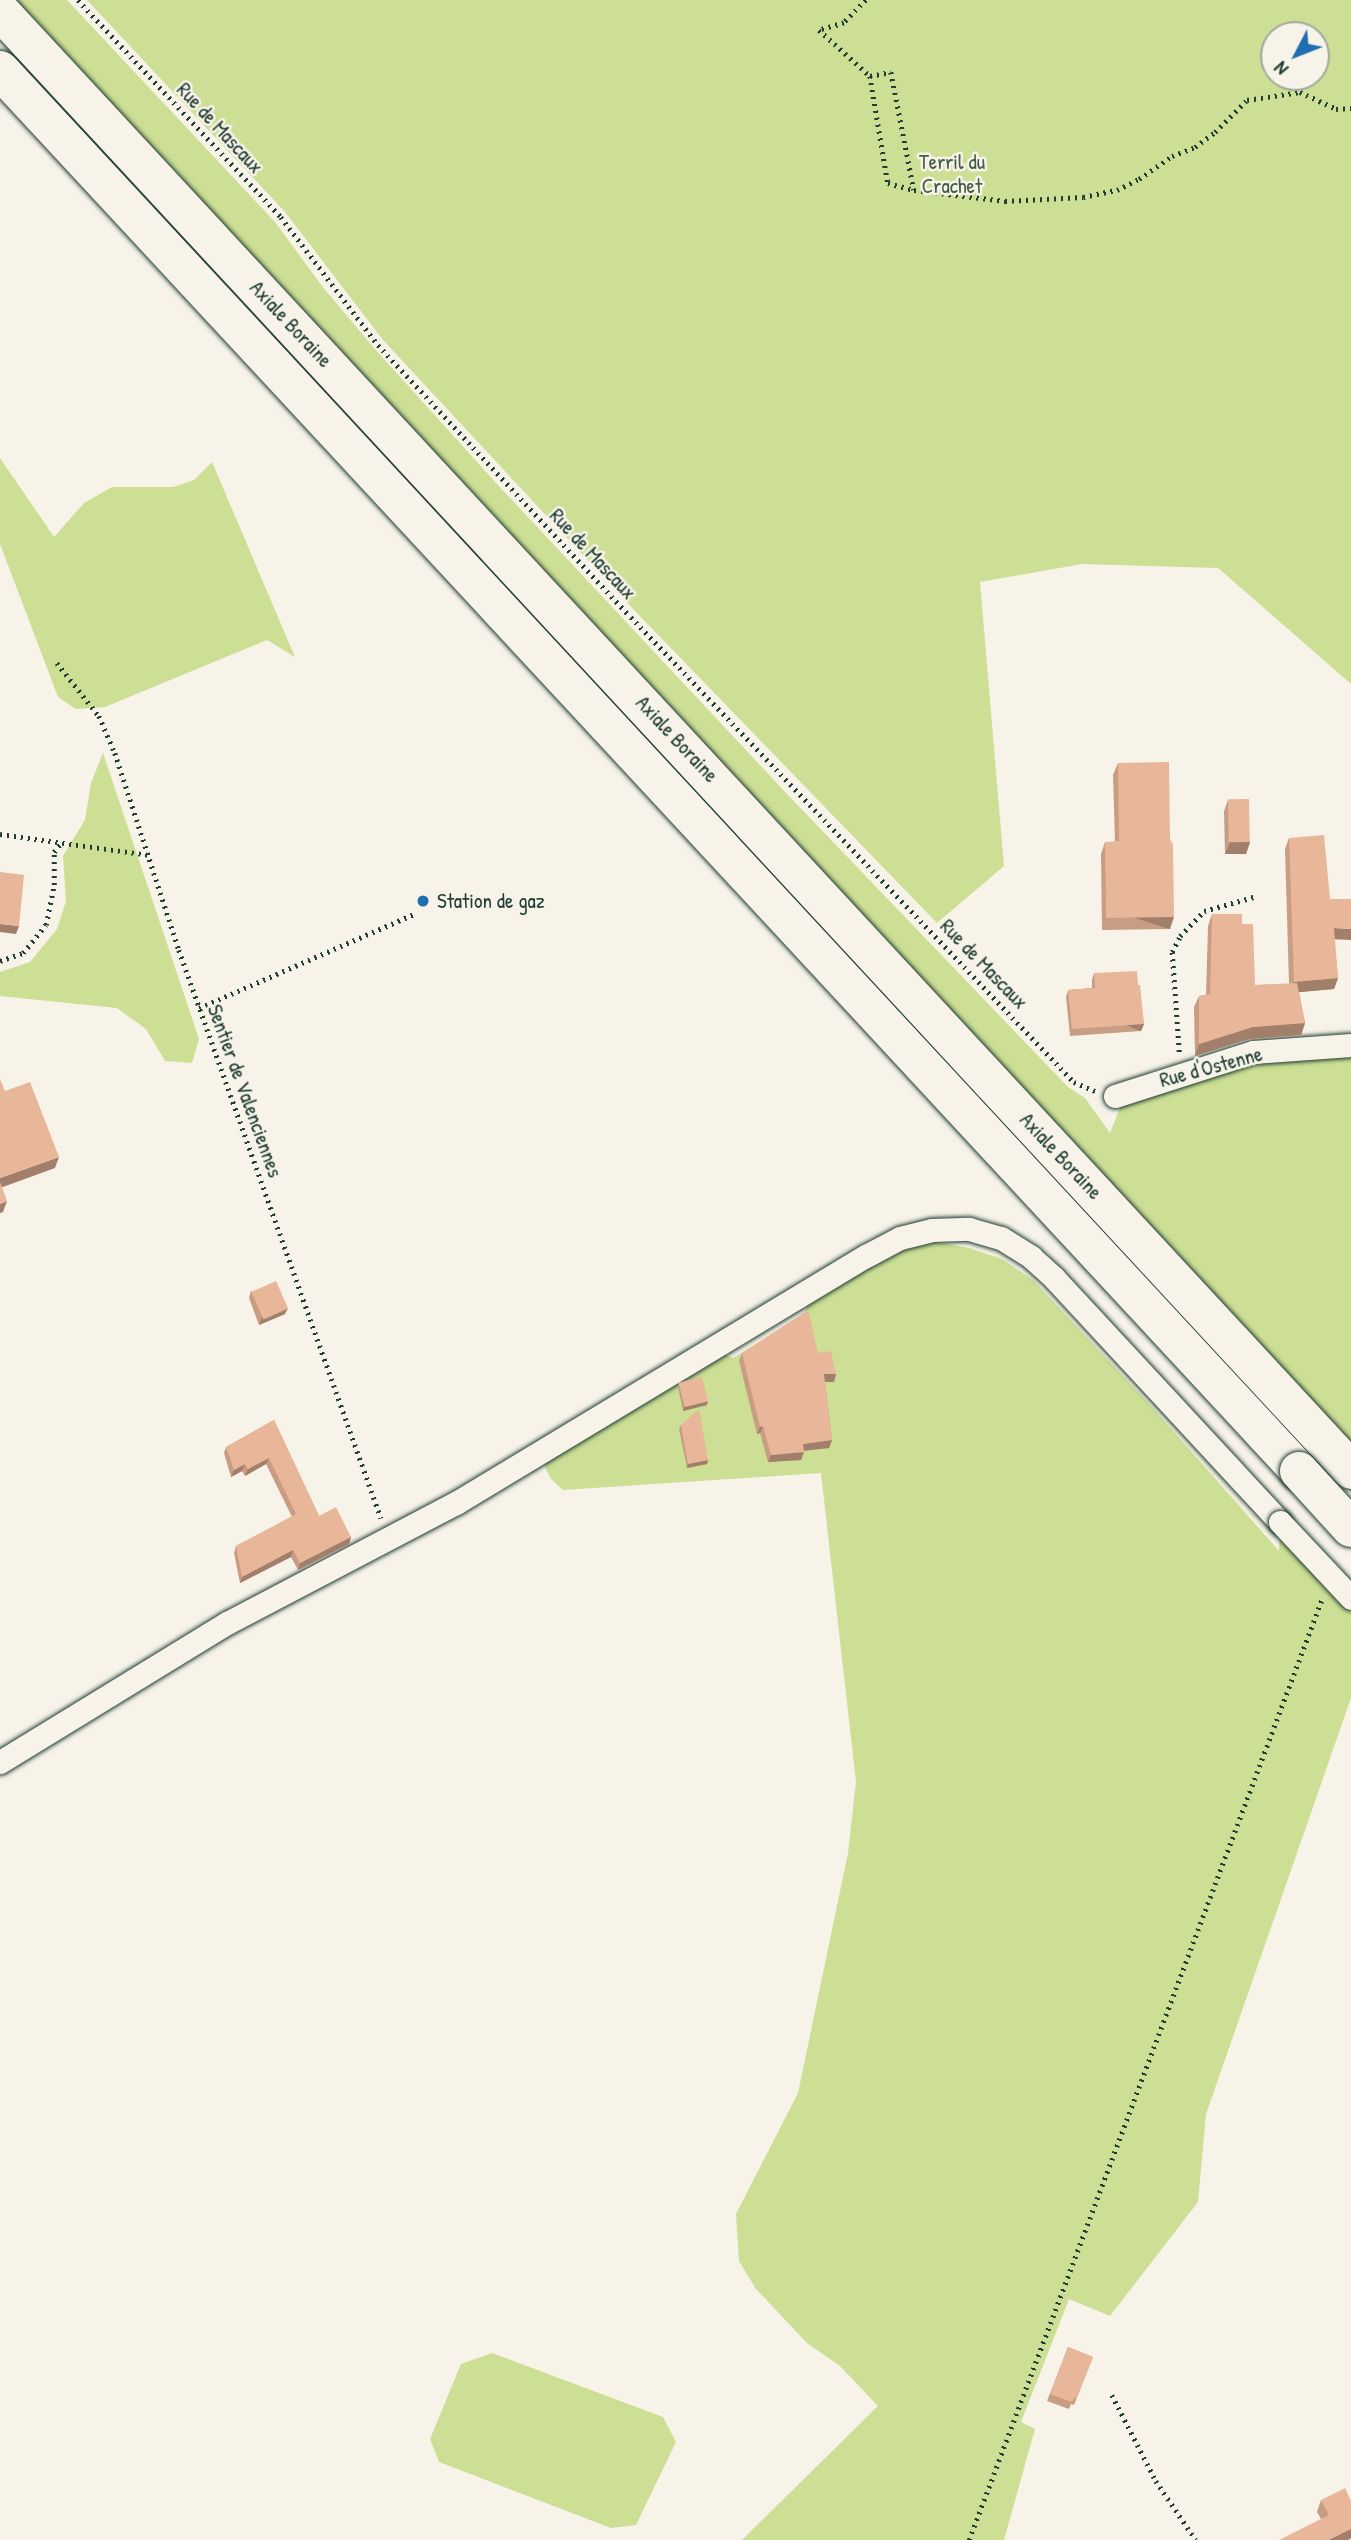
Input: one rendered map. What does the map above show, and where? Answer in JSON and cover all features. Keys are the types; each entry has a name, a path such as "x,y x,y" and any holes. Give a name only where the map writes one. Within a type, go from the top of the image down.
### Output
{"highway":[{"name":"Axiale Boraine","path":"0,11 1351,1471"},
{"name":"Axiale Boraine","path":"0,70 1351,1528"}],"street":[{"name":"Rue d'Ostenne","path":"1115,1096 1253,1052 1351,1045"},
{"path":"0,1762 227,1623 467,1496 866,1256 900,1238 932,1230 969,1230 1001,1238 1031,1257 1054,1278 1351,1598"}],"path":[{"name":"Rue de Mascaux","path":"78,0 281,217 378,345 631,617 1074,1082 1115,1096"},
{"path":"866,0 844,23 819,30 870,76 888,183 914,190 1005,201 1083,197 1117,190 1139,179 1172,156 1195,147 1216,132 1247,100 1300,92 1336,109 1351,108"},
{"path":"870,76 891,72 914,190"},
{"name":"Sentier de Valenciennes","path":"57,663 99,716 115,753 199,1008 388,1538"},
{"path":"0,834 149,855"},
{"path":"0,961 23,953 46,925 54,885 54,852 62,843"},
{"path":"1180,1074 1172,952 1180,936 1204,911 1257,896"},
{"path":"199,1008 414,914"},
{"path":"969,2540 1323,1597"},
{"path":"1112,2395 1156,2481 1196,2540"}],"green space":[{"path":"0,0 67,0 275,222 322,286 374,348 497,484 788,795 1068,1087 1085,1098 1110,1133 1120,1108 1181,1083 1180,1074 1351,1045 1351,1470"},
{"name":"Terril du Crachet","path":"87,0 1351,0 1351,684 1218,568 1082,564 980,582 1004,866 937,923 635,611 383,340 285,212"},
{"path":"0,458 54,537 84,503 112,487 173,487 194,480 212,462 295,657 267,640 105,707 76,709 58,697 0,544"},
{"path":"103,753 199,1039 192,1063 165,1061 146,1029 117,1008 0,996 0,972 30,962 57,929 66,901 63,856 85,820 91,783"},
{"path":"930,1241 969,1248 1002,1259 1033,1280 1151,1406 1279,1551 1280,1522 1351,1598 1351,1698 1206,2114 1198,2202 1110,2316 1069,2299 1021,2422 1035,2429 1004,2540 742,2540 878,2406 840,2366 807,2343 756,2289 739,2261 736,2214 798,2093 848,1853 856,1782 821,1473 563,1490 550,1478 543,1461 721,1353 733,1358 803,1315 812,1296 908,1243"},
{"path":"492,2353 663,2417 676,2442 636,2525 611,2528 439,2462 430,2439 461,2364"}],"building":[{"path":"1169,762 1174,917 1106,918 1105,842 1119,841 1118,763"},
{"path":"1228,799 1249,799 1250,842 1229,842"},
{"path":"1324,835 1330,899 1351,899 1351,929 1334,928 1338,978 1294,982 1289,838"},
{"path":"0,872 24,875 19,926 0,924"},
{"path":"1212,914 1242,914 1242,924 1253,924 1255,985 1297,983 1305,1023 1253,1027 1199,1044 1199,996 1210,994"},
{"path":"1137,971 1144,1024 1072,1029 1068,990 1095,988 1094,973"},
{"path":"0,1079 5,1091 30,1082 59,1157 0,1178"},
{"path":"0,1182 7,1201 0,1204"},
{"path":"276,1281 288,1308 264,1319 251,1292"},
{"path":"808,1310 818,1353 831,1351 836,1374 824,1374 832,1440 803,1444 804,1452 771,1455 763,1426 760,1427 742,1353"},
{"path":"702,1377 708,1401 685,1407 679,1383"},
{"path":"699,1409 708,1460 688,1464 681,1425"},
{"path":"274,1420 319,1516 336,1507 351,1537 300,1563 293,1550 242,1577 236,1546 296,1514 269,1458 248,1469 245,1464 234,1470 226,1447"},
{"path":"1068,2347 1093,2357 1076,2399 1072,2402 1050,2394"},
{"path":"1345,2488 1351,2501 1351,2529 1328,2540 1279,2540 1329,2515 1321,2500"}],"place":[{"name":"Station de gaz","path":"423,901"}]}
